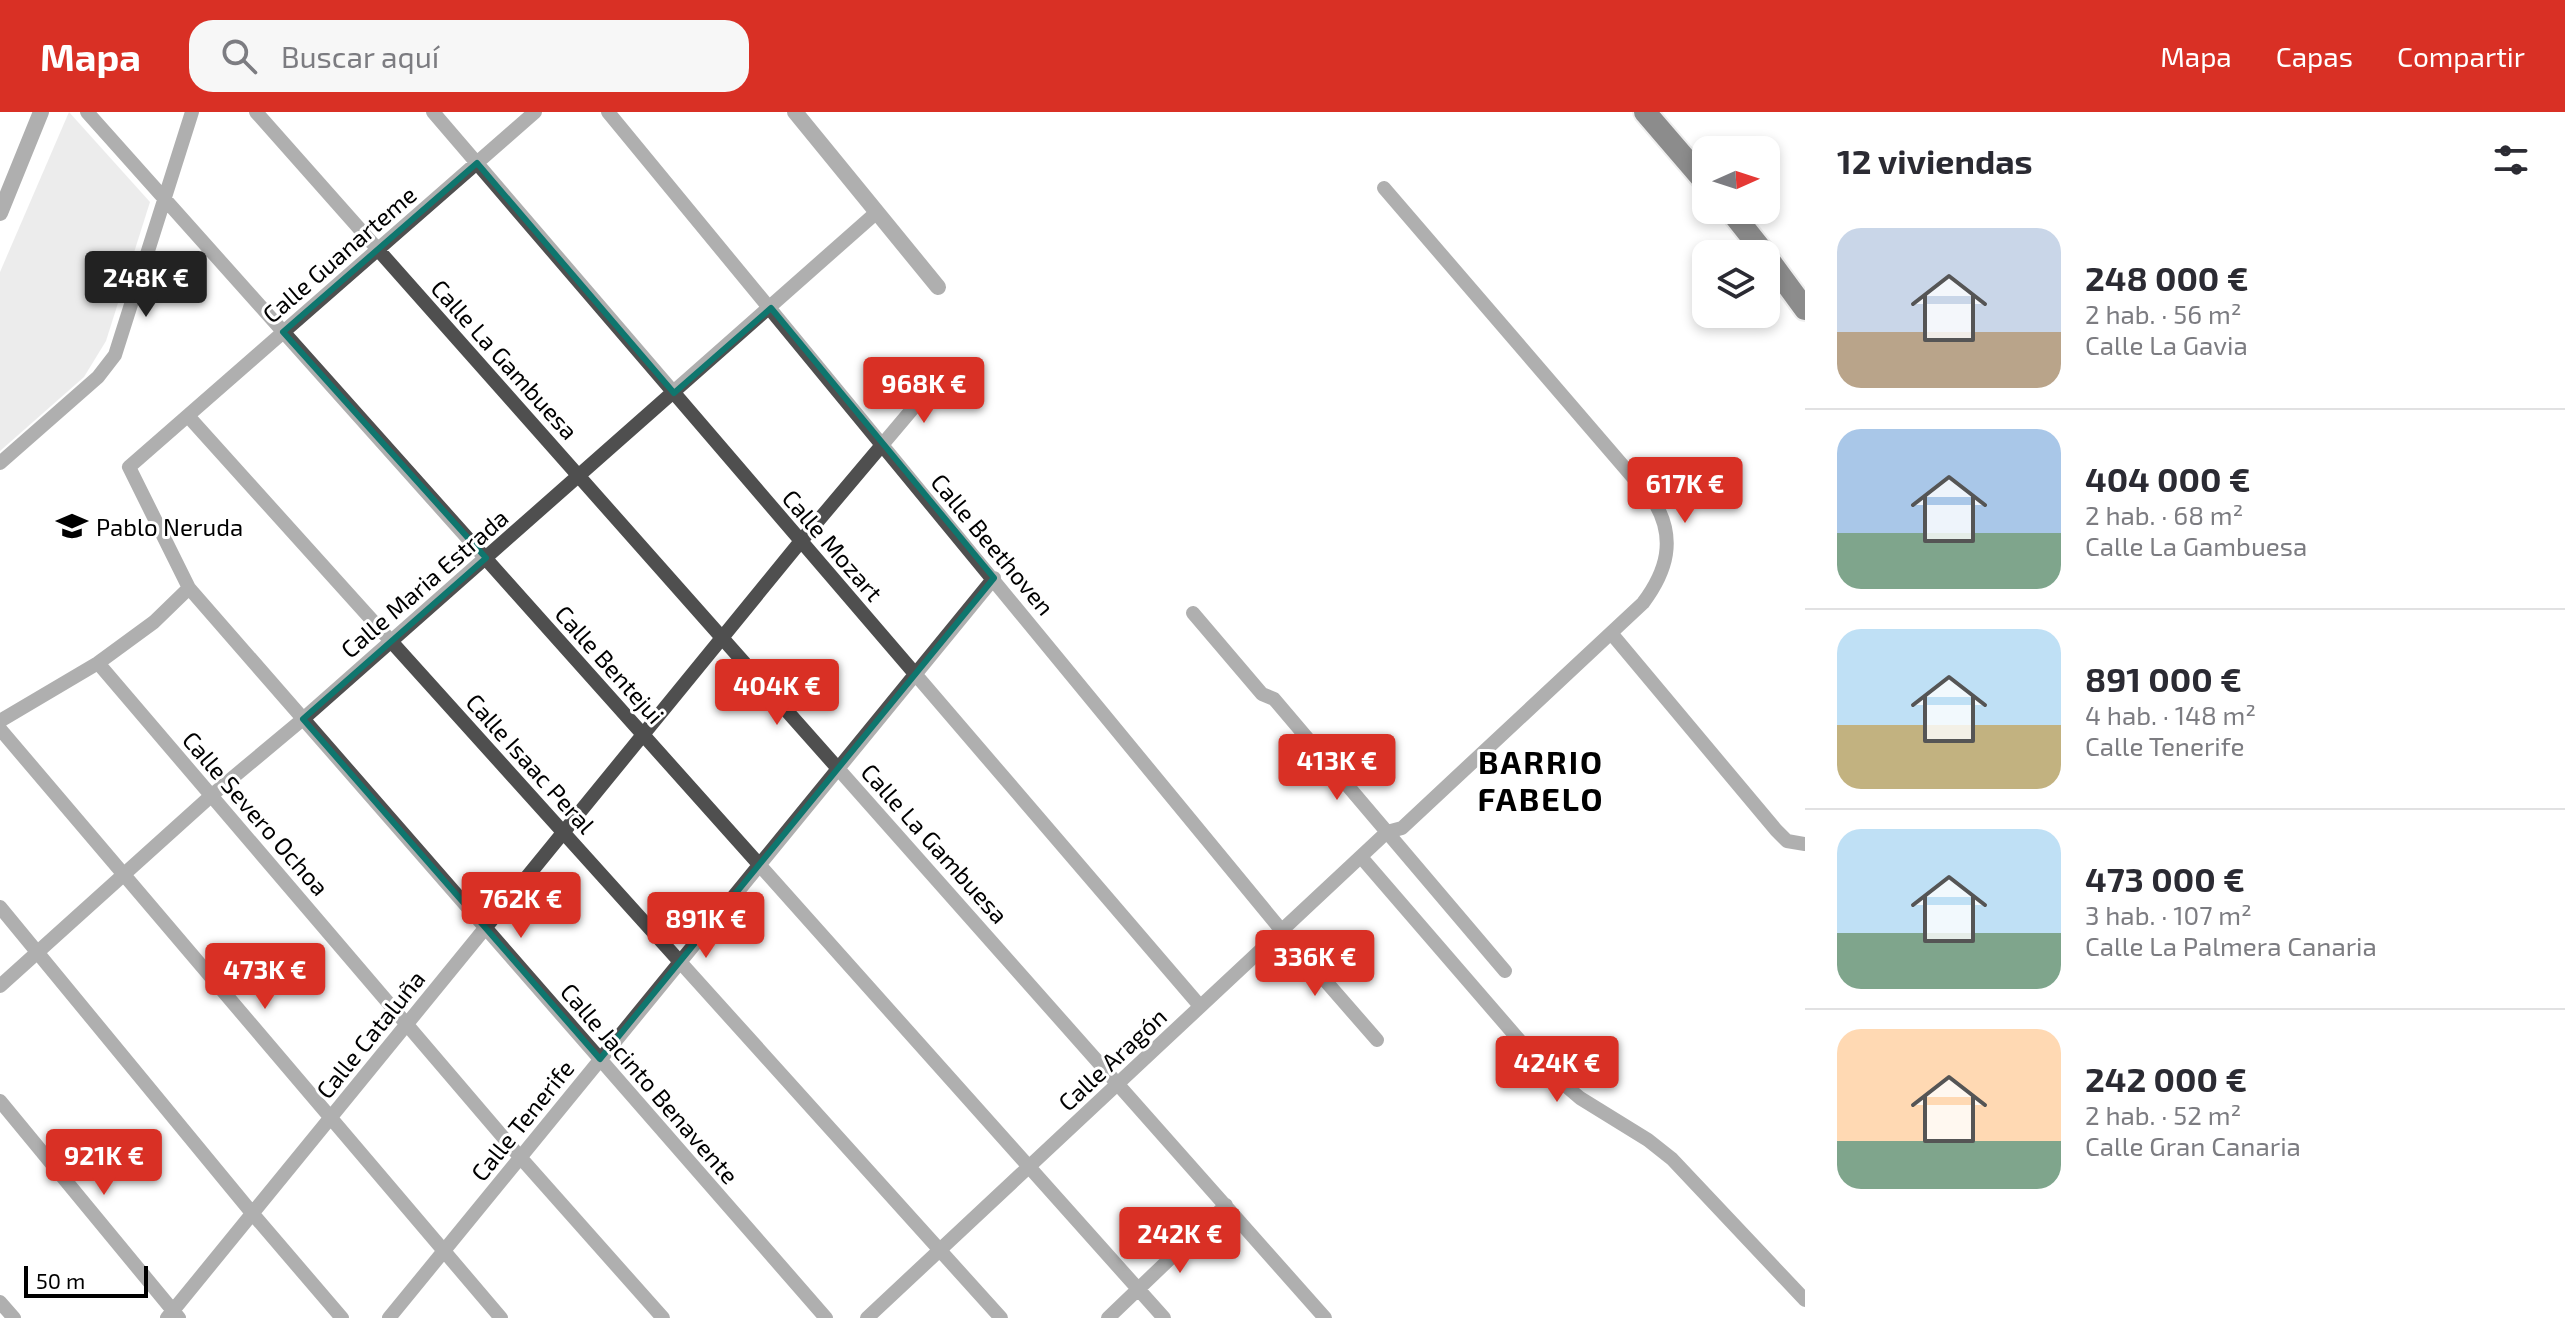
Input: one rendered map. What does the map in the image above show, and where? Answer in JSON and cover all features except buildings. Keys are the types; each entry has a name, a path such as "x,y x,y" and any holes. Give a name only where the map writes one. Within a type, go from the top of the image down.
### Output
{"highway":[{"path":"1645,112 1692,167"},
{"path":"1741,224 1753,240"},
{"path":"1780,275 1805,309"}],"street":[{"path":"0,213 41,112"},
{"name":"Calle Bentejui","path":"87,112 1164,1318"},
{"path":"0,463 98,377 115,355 192,112"},
{"name":"Calle La Gambuesa","path":"256,112 1325,1318"},
{"name":"Calle Mozart","path":"433,112 1200,1006"},
{"name":"Calle Guanarteme","path":"189,588 129,467 535,112"},
{"name":"Calle Beethoven","path":"608,112 1282,931"},
{"path":"795,112 938,287"},
{"name":"Calle Aragón","path":"867,1318 1387,832 1402,828 1643,603 1665,566 1668,539 1662,514 1646,490 1384,188"},
{"name":"Calle Maria Estrada","path":"0,986 212,795 303,719 877,212"},
{"name":"Calle Cataluña","path":"173,1315 330,1117 801,541 936,381"},
{"name":"Calle Isaac Peral","path":"188,416 1001,1318"},
{"name":"Calle Tenerife","path":"389,1318 994,578"},
{"path":"0,721 98,663 154,622 189,588"},
{"name":"Calle Jacinto Benavente","path":"189,588 826,1318"},
{"path":"1193,613 1262,694 1274,699 1505,971"},
{"path":"1611,633 1776,830 1787,841 1805,844"},
{"name":"Calle Severo Ochoa","path":"98,663 520,1157 663,1318"},
{"path":"0,729 501,1318"},
{"path":"1361,857 1539,1063 1580,1098 1648,1140 1672,1159 1805,1300"},
{"path":"0,907 342,1318"},
{"path":"1282,931 1377,1040"},
{"path":"0,1101 173,1315"},
{"path":"1108,1318 1226,1205"},
{"path":"0,1302 14,1318"}],"highlighted area":[{"path":"477,163 674,393 771,308 994,578 600,1059 303,719 486,558 283,332"}],"shaded area":[{"path":"69,112 150,202 106,341 84,377 0,451 0,272"}],"place":[{"name":"Pablo Neruda","path":"72,526"}],"district":[{"name":"BARRIO FABELO","path":"1541,780"}]}
